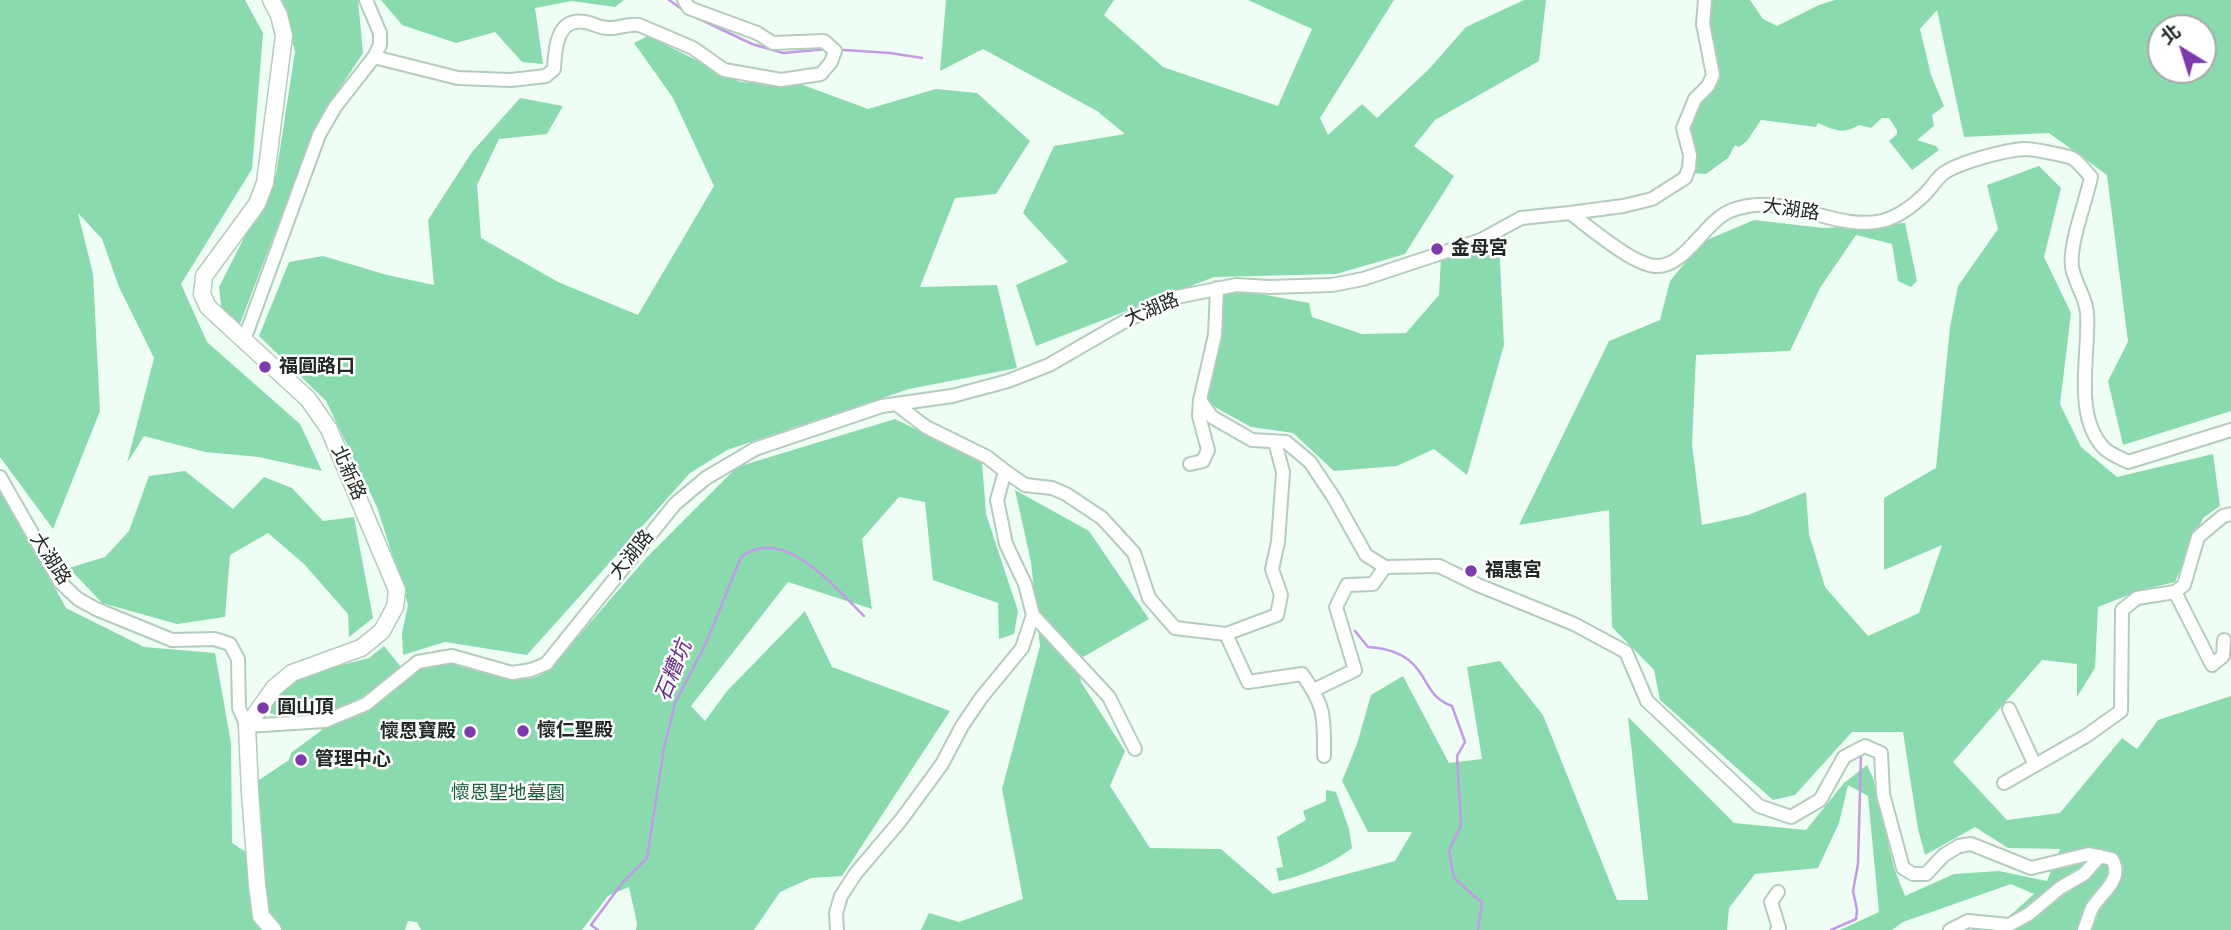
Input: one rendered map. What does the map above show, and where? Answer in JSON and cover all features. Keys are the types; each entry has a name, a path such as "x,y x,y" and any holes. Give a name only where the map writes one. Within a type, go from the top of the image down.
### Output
{"main road":[{"name":"北新路","path":"247,726 263,701 292,673 361,648 382,631 395,607 397,590 329,429 308,398 208,307 202,294 204,276 257,204 265,183 284,36 279,15 271,0"},
{"path":"247,726 257,885 261,916 273,930"}],"street":[{"path":"244,340 319,135 335,107 374,57 380,45 380,33 366,0"},
{"path":"374,57 458,78 511,80 547,76 554,69 556,42 560,33 570,25 582,21 607,28 639,25 693,48 724,71 781,80 821,74 831,62 835,51 824,41 773,43 757,33 690,8 684,0"},
{"path":"1570,213 1623,206 1652,198 1685,178 1690,155 1682,128 1695,99 1708,86 1713,75 1703,24 1704,0"},
{"name":"大湖路","path":"0,477 60,582 78,598 96,609 172,640 214,639 230,644 238,659 239,708 247,726 325,721 366,704 418,662 452,656 512,673 546,664 675,504 706,478 755,449 882,406 952,396 1009,381 1049,365 1125,321 1177,297 1236,285 1332,285 1363,279 1481,240 1521,218 1570,213 1624,252 1653,266 1666,264 1686,251 1713,222 1729,211 1750,205 1772,204 1855,222 1881,221 1903,212 1943,174 1975,160 2026,149 2073,158 2091,177 2076,236 2072,266 2088,311 2085,365 2089,423 2105,449 2128,462 2231,430"},
{"path":"1190,464 1203,461 1208,450 1199,416 1200,400 1215,335 1217,288"},
{"path":"1200,400 1212,417 1252,440 1286,442 1310,462 1366,555 1385,567 1439,566 1574,624 1626,652 1647,701 1759,806 1791,817 1820,800 1844,757 1864,746 1881,753 1883,794 1903,868 1913,874 1926,874 1944,855 1959,846 1971,844 2031,868 2089,854 2112,859 2117,866 2116,877 2093,908 2084,930"},
{"path":"896,404 926,427 987,457 1025,485 1052,488 1066,494 1102,518 1133,553 1149,598 1175,628 1226,635 1277,615 1281,595 1272,569 1278,542 1283,472 1275,442"},
{"path":"1005,471 997,500 1006,544 1025,584 1033,615 1109,697 1135,749"},
{"path":"2004,783 2086,736 2120,711 2122,610 2137,598 2175,592 2184,585 2198,537 2223,516 2231,514"},
{"path":"1314,690 1355,670 1336,607 1346,585 1373,584 1385,567"},
{"path":"2175,592 2212,665 2223,656 2224,640"},
{"path":"837,930 836,913 841,896 942,764 962,726 981,698 1022,648 1033,615"},
{"path":"1226,635 1248,682 1302,674 1314,690 1324,715 1324,756"},
{"path":"2009,709 2035,765"},
{"path":"1950,930 1968,921 2008,925 2029,914 2060,888 2084,874 2100,856"},
{"path":"1777,930 1779,928 1771,902 1779,892"}],"green space":[{"path":"0,0 245,0 263,33 252,169 181,284 207,342 300,424 322,471 259,457 205,452 144,436 127,463 154,358 119,287 102,239 78,213 93,274 100,411 53,529 0,457"},
{"path":"274,0 358,0 363,53 317,123 238,329 222,313 219,287 276,175 295,52 289,26"},
{"path":"381,0 624,0 615,7 572,1 535,8 543,64 522,62 495,32 456,43 402,25"},
{"path":"946,0 1114,0 1104,15 1163,67 1278,106 1312,29 1248,0 1394,0 1320,118 1328,135 1362,104 1377,118 1429,69 1466,27 1524,0 1546,0 1539,61 1435,120 1414,146 1454,176 1405,254 1336,274 1214,277 1036,346 1016,285 1068,262 1023,213 1054,146 1125,134 1097,111 983,49 940,71"},
{"path":"1708,0 1750,0 1763,19 1777,26 1835,0 2231,0 2231,411 2123,445 2108,381 2128,342 2107,175 2049,133 1964,137 1937,10 1920,29 1931,75 1944,106 1932,115 1934,126 1917,140 1936,146 1939,150 1912,170 1889,141 1897,134 1897,130 1889,118 1882,118 1871,128 1859,125 1844,131 1818,123 1816,127 1761,120 1747,141 1739,147 1735,145 1728,158 1706,174 1690,173 1686,127 1688,116 1712,88 1706,30"},
{"path":"648,36 740,82 803,85 868,109 936,89 977,93 1030,141 996,194 955,198 920,287 997,285 1017,368 909,389 727,450 690,473 527,655 445,642 403,655 402,633 408,605 377,507 326,401 259,336 289,262 323,256 387,275 434,285 428,220 472,152 520,98 563,106 547,134 499,139 477,185 481,238 558,282 638,315 714,186 673,98 634,43"},
{"path":"2039,166 2061,188 2044,257 2071,313 2060,404 2081,447 2117,477 2213,454 2220,506 2203,518 2175,582 2141,590 2098,607 2095,668 2077,697 2077,664 2042,660 1953,762 2007,820 2060,813 2122,738 2137,749 2158,720 2231,696 2231,930 1994,930 2034,894 2011,884 1903,922 1892,930 1840,930 1879,912 1868,796 1848,785 1839,823 1818,868 1755,874 1729,908 1727,930 921,930 929,913 959,922 1023,899 1002,789 1040,646 1031,562 1015,490 1089,531 1149,619 1078,660 1081,682 1125,751 1110,786 1150,848 1221,849 1273,894 1395,861 1412,832 1368,832 1342,781 1357,744 1371,695 1403,676 1449,763 1482,759 1467,667 1500,661 1543,715 1617,900 1648,900 1628,717 1734,823 1806,830 1844,783 1867,765 1873,778 1894,868 1905,896 1954,874 1999,871 2047,881 2060,849 2008,848 1975,827 1925,855 1918,829 1903,732 1852,732 1795,795 1773,800 1660,700 1654,670 1612,627 1609,510 1519,525 1609,341 1660,320 1670,281 1702,242 1754,220 1823,228 1905,223 1917,281 1911,287 1898,281 1892,244 1856,235 1820,288 1790,351 1696,355 1692,444 1702,525 1748,515 1806,492 1809,534 1825,587 1868,636 1919,613 1942,545 1884,570 1884,498 1936,468 1950,327 1958,286 1998,229 1987,185"},
{"path":"1499,241 1504,345 1467,475 1434,449 1397,466 1334,471 1293,433 1251,427 1204,401 1223,294 1245,291 1309,303 1312,317 1362,334 1406,333 1439,295 1441,257"},
{"name":"懷恩聖地墓園","path":"895,419 982,462 986,514 1018,611 1014,634 999,639 998,603 933,580 925,502 899,497 862,539 872,609 788,582 691,706 705,721 727,691 805,611 832,667 950,711 842,876 811,878 780,892 754,930 636,930 637,923 629,887 608,896 582,930 421,930 417,922 408,921 405,930 281,930 270,925 262,904 256,782 289,760 291,753 322,730 318,716 278,716 263,710 296,677 369,658 384,646 410,678 425,666 442,662 470,666 511,678 538,676 550,669 647,557 737,467"},
{"path":"185,471 233,509 264,477 292,488 323,521 354,517 373,618 349,637 348,614 304,564 268,533 230,555 225,617 177,624 102,603 69,568 105,557 129,531 149,476"},
{"path":"0,488 66,608 144,647 215,653 231,743 232,843 246,852 251,901 263,930 0,930"},
{"path":"1326,790 1336,792 1349,829 1352,848 1317,868 1279,881 1276,868 1283,867 1277,837 1306,820 1303,811 1326,801"}],"waterway":[{"path":"669,0 683,10"},
{"path":"689,14 752,44 783,53 828,49"},
{"path":"844,50 922,58"},
{"name":"石糟坑","path":"598,930 591,925 623,882 647,858 664,748 675,703 706,643 741,557 757,549 774,548 791,554 824,576 864,616"},
{"path":"1355,631 1368,647 1381,648 1404,657 1419,671 1433,693 1452,706 1465,742 1457,756 1461,825 1449,851 1454,878 1482,903 1478,930"},
{"path":"1831,930 1856,919 1853,891 1858,864 1861,755"},
{"path":"1974,930 1987,929"}],"place":[{"name":"金母宮","path":"1437,249"},
{"name":"福圓路口","path":"265,367"},
{"name":"福惠宮","path":"1471,571"},
{"name":"圓山頂","path":"263,708"},
{"name":"懷仁聖殿","path":"523,731"},
{"name":"懷恩寶殿","path":"470,732"},
{"name":"管理中心","path":"301,760"}]}
